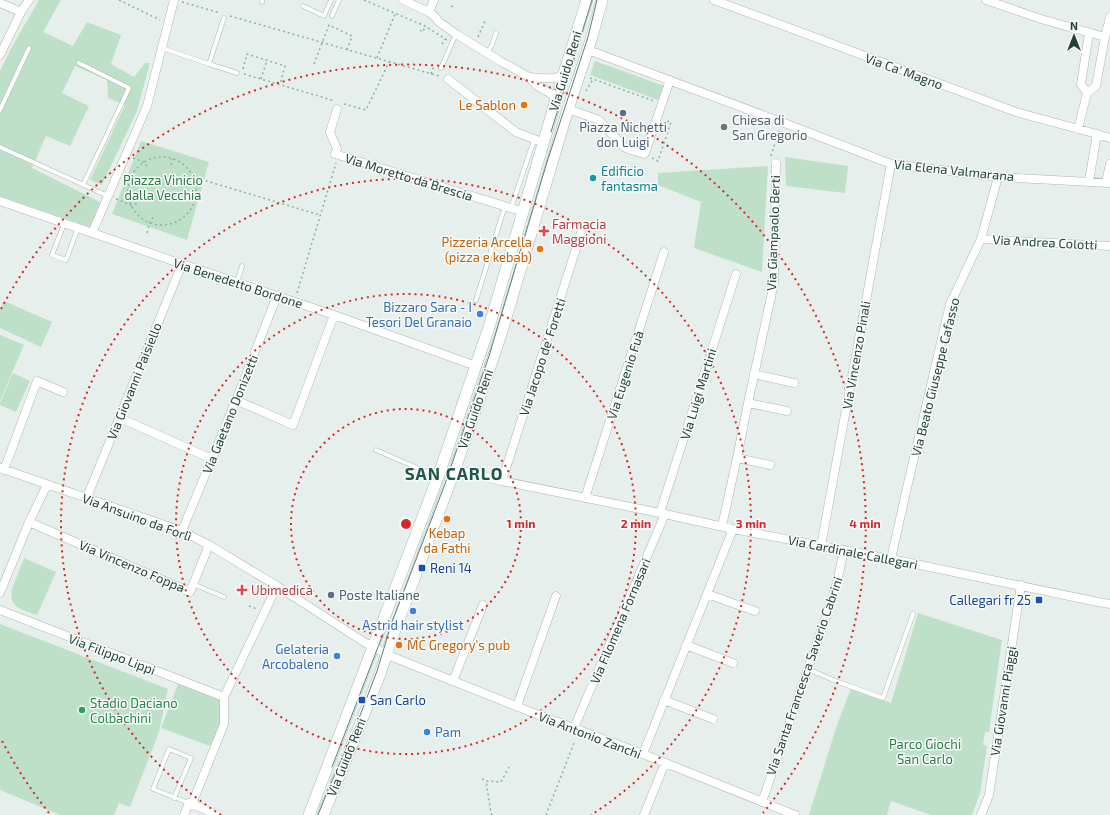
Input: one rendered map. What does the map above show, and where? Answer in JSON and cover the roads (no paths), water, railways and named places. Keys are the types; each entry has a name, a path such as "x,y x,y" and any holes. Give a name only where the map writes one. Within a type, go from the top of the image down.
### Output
{"street":[{"path":"0,55 21,12 29,0"},
{"path":"92,233 112,197 117,176 148,106 174,0"},
{"path":"403,0 429,12 439,22 456,34 529,77 536,85 553,95 555,103"},
{"path":"429,12 434,0"},
{"name":"Via Guido Reni","path":"309,815 438,477 476,366 524,212 539,142 555,103 587,0"},
{"name":"Via Guido Reni","path":"323,815 380,674 386,654 455,469 501,334 568,109 596,24 602,0"},
{"name":"Via Ca' Magno","path":"714,0 1016,112 1110,138"},
{"path":"986,0 1089,34 1105,37"},
{"path":"0,3 21,12"},
{"path":"1078,129 1087,93 1096,86 1110,17"},
{"path":"1087,93 1080,84 1089,34"},
{"name":"Via Elena Valmarana","path":"588,50 891,164 998,177 1108,182"},
{"path":"529,77 553,78 560,77 564,73"},
{"path":"448,79 516,132 539,142"},
{"name":"Via Guido Reni","path":"568,109 599,120 624,147 644,154 670,80"},
{"name":"Via Moretto da Brescia","path":"337,105 330,132 337,148 335,154 524,212"},
{"path":"1089,181 1097,134"},
{"name":"Via Giampaolo Berti","path":"722,526 774,283 776,163"},
{"name":"Via Vincenzo Pinali","path":"821,546 891,164"},
{"path":"1108,182 1110,164"},
{"name":"Via Beato Giuseppe Cafasso","path":"891,559 950,304 981,239 998,177"},
{"name":"Via Benedetto Bordone","path":"0,201 334,315 476,366"},
{"name":"Via Jacopo de' Foretti","path":"502,481 581,233"},
{"name":"Via Andrea Colotti","path":"981,239 1110,246"},
{"name":"Via Eugenio Fuà","path":"586,498 664,252"},
{"name":"Via Giovanni Paisiello","path":"87,497 182,264"},
{"name":"Via Luigi Martini","path":"663,514 736,274"},
{"name":"Via Gaetano Donizetti","path":"182,531 277,296"},
{"path":"236,400 293,425 334,315"},
{"path":"754,374 794,383"},
{"name":"Via Ansuino da Forlì","path":"63,392 37,381 2,469 87,497 182,531 210,545 386,654"},
{"path":"748,403 787,411"},
{"path":"120,418 212,459"},
{"path":"737,458 770,465"},
{"name":"Via Cardinale Callegari","path":"455,469 502,481 733,529 891,559 1110,604"},
{"path":"0,593 29,522 47,485"},
{"name":"Via Filomena Fornasari","path":"574,728 663,514"},
{"name":"Via Vincenzo Foppa","path":"29,522 190,592 210,545"},
{"path":"643,754 733,529"},
{"name":"Via Santa Francesca Saverio Cabrini","path":"762,802 837,582 844,550"},
{"name":"Via Giovanni Piaggi","path":"981,815 988,795 1021,585"},
{"path":"184,815 224,724 224,697 277,586"},
{"path":"707,594 755,611"},
{"path":"517,706 556,596"},
{"path":"453,681 483,605"},
{"name":"Via Filippo Lippi","path":"0,610 224,697"},
{"path":"686,644 733,663"},
{"name":"Via Antonio Zanchi","path":"386,654 795,815"},
{"path":"664,700 713,719"},
{"path":"644,815 665,763"},
{"path":"190,804 217,815"},
{"path":"770,815 773,807"}],"lane":[{"path":"302,6 324,16 331,0"},
{"path":"332,16 339,0"},
{"path":"209,64 224,18"},
{"path":"487,53 492,45 496,33"},
{"path":"441,68 456,34"},
{"path":"0,110 30,48"},
{"path":"162,48 237,73"},
{"path":"80,62 129,88 83,185"},
{"path":"476,300 508,207 539,142"},
{"path":"0,147 112,197"},
{"path":"64,224 52,255 66,260 78,228"},
{"path":"237,283 242,266"},
{"path":"376,450 438,477"},
{"path":"193,584 224,598"},
{"path":"808,669 838,682 883,698 914,614"},
{"path":"174,798 191,758 170,749 153,789 174,798 190,804"}],"tram line":[{"path":"551,132 592,0"},
{"path":"318,815 356,726 377,671 392,622 445,484 489,356 547,162 588,37 597,0"},
{"path":"332,767 383,634"}],"place":[{"name":"Le Sablon","path":"524,105"},
{"name":"Piazza Nichetti don Luigi","path":"623,113"},
{"name":"Chiesa di San Gregorio","path":"724,127"},
{"name":"Edificio fantasma","path":"593,178"},
{"name":"Farmacia Maggioni","path":"544,231"},
{"name":"Pizzeria Arcella (pizza e kebab)","path":"540,249"},
{"name":"Bizzaro Sara - I Tesori Del Granaio","path":"480,314"},
{"name":"Kebap da Fathi","path":"447,519"},
{"name":"Reni 14","path":"422,568"},
{"name":"Ubimedica","path":"242,590"},
{"name":"Poste Italiane","path":"331,595"},
{"name":"Callegari fr 25","path":"1039,600"},
{"name":"Astrid hair stylist","path":"413,611"},
{"name":"MC Gregory's pub","path":"399,645"},
{"name":"Gelateria Arcobaleno","path":"337,656"},
{"name":"San Carlo","path":"362,700"},
{"name":"Stadio Daciano Colbachini","path":"82,710"},
{"name":"Pam","path":"427,732"}],"district":[{"name":"SAN CARLO","path":"454,474"}],"park label":[{"name":"Piazza Vinicio dalla Vecchia","path":"163,188"},
{"name":"Parco Giochi San Carlo","path":"925,752"}]}
